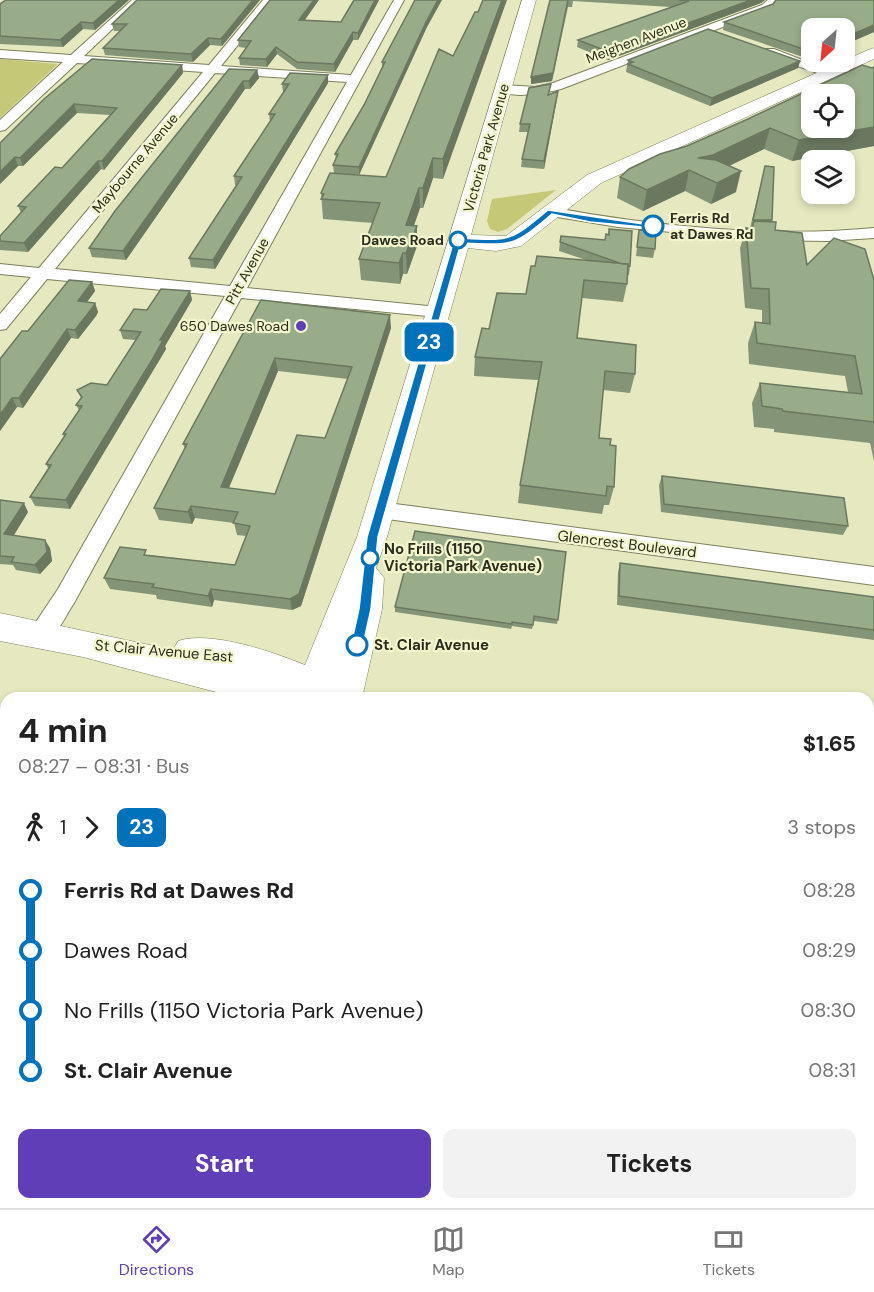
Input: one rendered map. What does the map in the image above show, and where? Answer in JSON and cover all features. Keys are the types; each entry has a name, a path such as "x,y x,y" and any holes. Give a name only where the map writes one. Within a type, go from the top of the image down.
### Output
{"main road":[{"name":"Victoria Park Avenue","path":"332,692 365,609 376,524 529,0"},
{"path":"458,240 508,242 522,236 594,179 874,52"},
{"name":"St Clair Avenue East","path":"0,627 83,643 232,679 265,692"},
{"name":"St Clair Avenue East","path":"83,643 165,648 236,656 289,671 327,692"}],"street":[{"path":"0,127 138,0"},
{"name":"Maybourne Avenue","path":"0,325 269,0"},
{"name":"Pitt Avenue","path":"40,634 61,604 399,0"},
{"name":"Meighen Avenue","path":"503,89 535,91 557,86 766,7 774,0"},
{"path":"706,30 729,38"},
{"path":"761,49 830,73"},
{"path":"0,54 354,79"},
{"path":"550,212 590,220 781,238 833,238 874,233"},
{"path":"0,269 438,312"},
{"name":"Glencrest Boulevard","path":"376,524 874,576"}],"green space":[{"path":"0,59 58,64 0,118"},
{"path":"556,190 507,229 498,232 490,229 487,221 492,199"}],"building":[{"path":"6,0 119,0 93,23 81,22 60,40 0,36 0,4"},
{"path":"137,0 253,0 221,39 208,38 191,54 103,48 127,24 112,24"},
{"path":"270,0 314,0 299,20 341,22 354,0 375,0 358,33 353,32 334,64 297,62 276,47 266,59 239,58 251,41 238,40"},
{"path":"415,0 438,0 359,167 333,165 338,154 335,154 364,105 385,62 382,62"},
{"path":"483,0 502,0 443,159 433,158 423,188 419,188 406,225 417,226 406,253 403,253 399,263 359,259 380,203 321,199 324,194 321,193 330,173 386,177 439,49 453,56"},
{"path":"550,0 568,0 553,73 531,77"},
{"path":"679,0 751,0 609,52 578,40 689,1"},
{"path":"776,0 874,0 874,25 855,33 855,18 801,18 801,48 724,22 773,4"},
{"path":"708,29 800,61 712,98 628,64 633,62 628,60"},
{"path":"92,59 182,65 102,161 98,161 24,243 0,241 0,236 26,207 18,206 55,167 62,168 117,108 74,104 20,158 15,157 0,172 0,143 44,99"},
{"path":"862,65 874,67 874,127 855,130 855,84 822,84 847,72 855,72 855,68"},
{"path":"229,69 257,70 249,81 243,81 123,251 89,248 115,211"},
{"path":"290,73 328,75 213,260 189,258 242,177 234,176 275,114 269,114 289,84 282,84"},
{"path":"551,84 548,95 558,91 544,161 522,159 530,124 520,124 529,88"},
{"path":"801,94 801,138 811,138 799,140 770,128 713,155 698,158 716,160 741,171 717,183 689,170 647,190 620,177 629,169 660,154 687,146"},
{"path":"765,166 774,167 772,220 753,220"},
{"path":"754,221 776,222 775,230 802,233 807,265 834,238 865,249 874,280 874,422 783,411 762,406 760,383 862,394 855,356 757,343 755,322 770,324 769,289 751,288 746,228 752,229"},
{"path":"609,229 632,231 630,266 560,242 561,236 605,240 606,234 609,235"},
{"path":"639,230 656,231 655,249 637,247"},
{"path":"537,256 628,264 627,284 584,280 577,338 636,345 635,374 605,371 599,438 611,439 610,445 616,446 614,487 607,486 606,496 520,485 542,362 475,357 482,328 489,329 497,293 526,294 531,266 535,266"},
{"path":"69,280 92,282 78,301 95,303 93,307 75,330 67,329 19,398 12,398 0,415 0,359 22,331 28,331"},
{"path":"161,289 190,291 160,340 163,340 152,360 66,500 30,497 51,465 46,464 66,434 63,434 82,406 76,405 82,397 77,390 91,383 107,385 141,332 120,330 134,309 147,310"},
{"path":"261,300 390,315 299,594 290,599 211,589 208,596 152,587 154,584 104,578 120,547 146,550 144,555 235,565 250,526 233,523 238,512 191,506 188,512 154,508 187,444 183,444","holes":["275,358 352,367 325,438 297,435 275,494 221,487"]},
{"path":"662,476 844,498 848,526 664,504"},
{"path":"0,500 24,503 4,534 45,540 47,552 35,565 11,562 14,557 0,556"},
{"path":"415,531 566,552 558,620 534,616 533,625 512,622 512,624 395,607"},
{"path":"620,563 874,597 874,630 619,596"}],"bus line":[{"name":"23","path":"357,645 365,609 372,537 458,240 496,244 513,241 550,212 590,220 653,226"}],"place":[{"name":"Ferris Rd at Dawes Rd","path":"653,226"},
{"name":"Dawes Road","path":"458,240"},
{"name":"650 Dawes Road","path":"301,326"},
{"name":"No Frills (1150 Victoria Park Avenue)","path":"370,558"},
{"name":"St. Clair Avenue","path":"357,645"}]}
